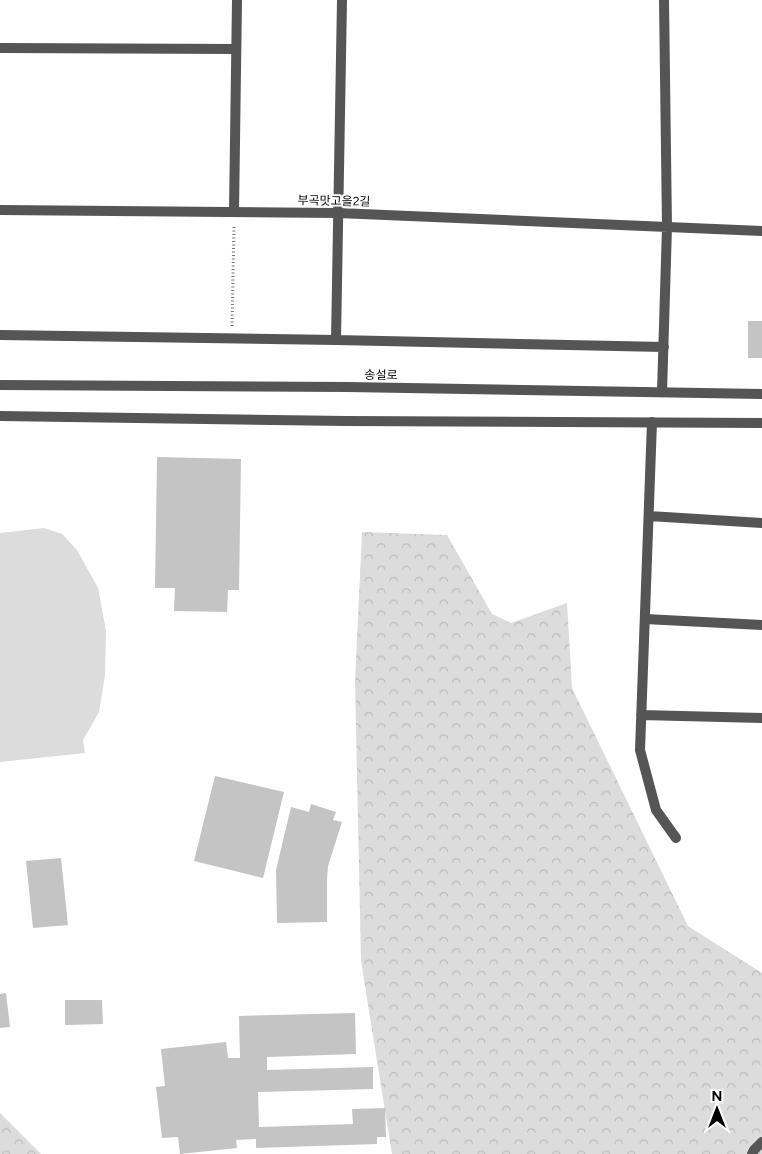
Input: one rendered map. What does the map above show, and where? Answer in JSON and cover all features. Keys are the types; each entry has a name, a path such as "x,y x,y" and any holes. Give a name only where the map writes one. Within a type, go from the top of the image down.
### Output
{"street":[{"path":"234,212 237,0"},
{"path":"336,340 342,0"},
{"path":"662,392 667,227 664,0"},
{"path":"0,48 236,49"},
{"name":"부곡맛고을2길","path":"0,210 338,212 762,231"},
{"path":"0,335 664,347"},
{"name":"송설로","path":"0,385 338,387 762,394"},
{"path":"0,416 356,422 762,423"},
{"path":"652,422 640,750 656,810 676,838"},
{"path":"649,516 762,523"},
{"path":"645,619 762,625"},
{"path":"641,714 762,718"},
{"path":"752,1154 762,1142"}],"path":[{"path":"232,338 234,212"}],"green space":[{"path":"44,528 62,534 77,550 98,588 106,631 105,675 99,712 83,740 85,753 0,762 0,533"},
{"path":"362,532 447,535 492,614 511,623 567,603 572,688 688,926 762,973 762,1154 392,1154 361,961 355,681"},
{"path":"0,1113 41,1154 0,1154"}],"building":[{"path":"748,321 762,321 762,358 748,358"},
{"path":"157,457 241,459 239,590 228,590 227,612 174,611 175,588 155,588"},
{"path":"215,776 284,792 263,878 194,861"},
{"path":"311,804 336,812 333,820 342,822 328,866 327,922 277,923 276,870 291,807 309,812"},
{"path":"61,858 68,925 33,928 26,861"},
{"path":"6,993 10,1027 0,1028 0,994"},
{"path":"65,1000 102,1000 103,1024 65,1025"},
{"path":"355,1013 356,1054 267,1057 267,1070 373,1067 373,1089 258,1092 259,1127 353,1124 352,1109 385,1108 386,1137 377,1137 377,1144 256,1148 256,1139 236,1140 237,1148 180,1154 178,1137 162,1138 156,1087 165,1086 161,1049 226,1042 228,1058 240,1058 239,1016"}]}
